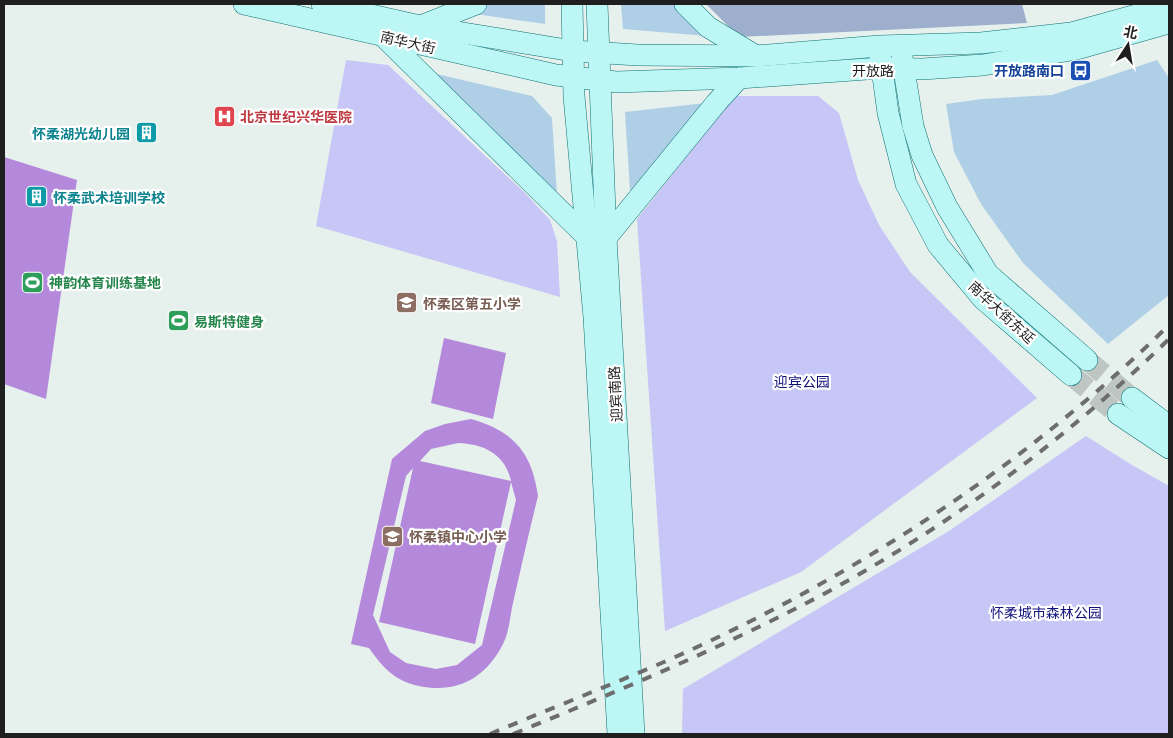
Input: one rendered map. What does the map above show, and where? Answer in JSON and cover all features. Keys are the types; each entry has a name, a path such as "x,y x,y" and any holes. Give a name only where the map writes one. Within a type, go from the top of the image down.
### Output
{"main road":[{"name":"南华大街","path":"244,4 573,77"},
{"name":"南华大街","path":"322,4 420,26 573,51"},
{"path":"420,26 476,4"},
{"name":"迎宾南路","path":"572,4 573,77 596,237 634,734"},
{"name":"迎宾南路","path":"597,4 599,80 596,237 599,399 618,734"},
{"path":"685,4 708,27 756,56"},
{"name":"开放路","path":"573,51 599,54 756,56 880,46 981,43 1068,34 1169,6"},
{"name":"开放路","path":"573,77 616,82 739,78 881,68 904,70 983,64 1077,49 1169,23"},
{"path":"382,36 596,237 739,78"},
{"name":"南华大街东延","path":"902,45 913,126 922,155 947,207 988,274 1087,360"},
{"name":"南华大街东延","path":"880,46 881,68 888,112 906,184 938,245 983,299 1072,375"},
{"path":"1132,398 1169,426"},
{"path":"1118,414 1169,448"}],"shaded area":[{"path":"481,4 545,4 545,24 468,13"},
{"path":"621,4 673,4 707,36 623,29"},
{"path":"706,4 1022,4 1027,23 739,37"},
{"path":"1157,60 1169,78 1169,295 1108,344 1023,263 981,204 954,152 946,104 982,99 1052,95"},
{"path":"428,72 532,96 552,118 557,195"},
{"path":"706,103 630,191 625,112"},
{"name":"神韵体育训练基地","path":"4,157 77,180 46,399 4,384"},
{"path":"444,338 506,353 493,419 431,403"},
{"path":"471,419 486,424 509,437 525,455 531,467 538,496 508,630 503,644 490,663 475,677 456,686 434,688 413,685 396,677 382,665 369,648 351,644 392,459 425,431 445,424","holes":["458,443 485,448 492,452 504,464 511,481 420,461 431,449","413,468 379,622 475,644 511,482 516,500 482,645 457,665 436,669 406,663 390,652 373,615 406,476"]}],"green space":[{"path":"346,60 388,65 525,193 550,220 557,241 560,297 316,226"},
{"name":"迎宾公园","path":"735,96 818,96 839,113 858,180 879,225 910,272 1037,398 801,572 665,631 637,219"},
{"name":"怀柔城市森林公园","path":"1086,436 1169,486 1169,734 682,734 683,689 949,531"}],"tunnel":[{"path":"1087,360 1132,398"},
{"path":"1071,375 1118,414"}],"railway":[{"path":"490,734 664,662 733,630 801,595 867,557 932,516 995,472 1055,426 1113,377 1169,325"},
{"path":"513,734 716,647 835,588 887,558 937,526 1034,456 1081,419 1169,339"}],"place":[{"name":"开放路南口","path":"1080,70"},
{"name":"北京世纪兴华医院","path":"224,116"},
{"name":"怀柔湖光幼儿园","path":"146,133"},
{"name":"怀柔武术培训学校","path":"37,197"},
{"name":"神韵体育训练基地","path":"33,282"},
{"name":"怀柔区第五小学","path":"407,303"},
{"name":"易斯特健身","path":"178,321"},
{"name":"怀柔镇中心小学","path":"393,536"}]}
